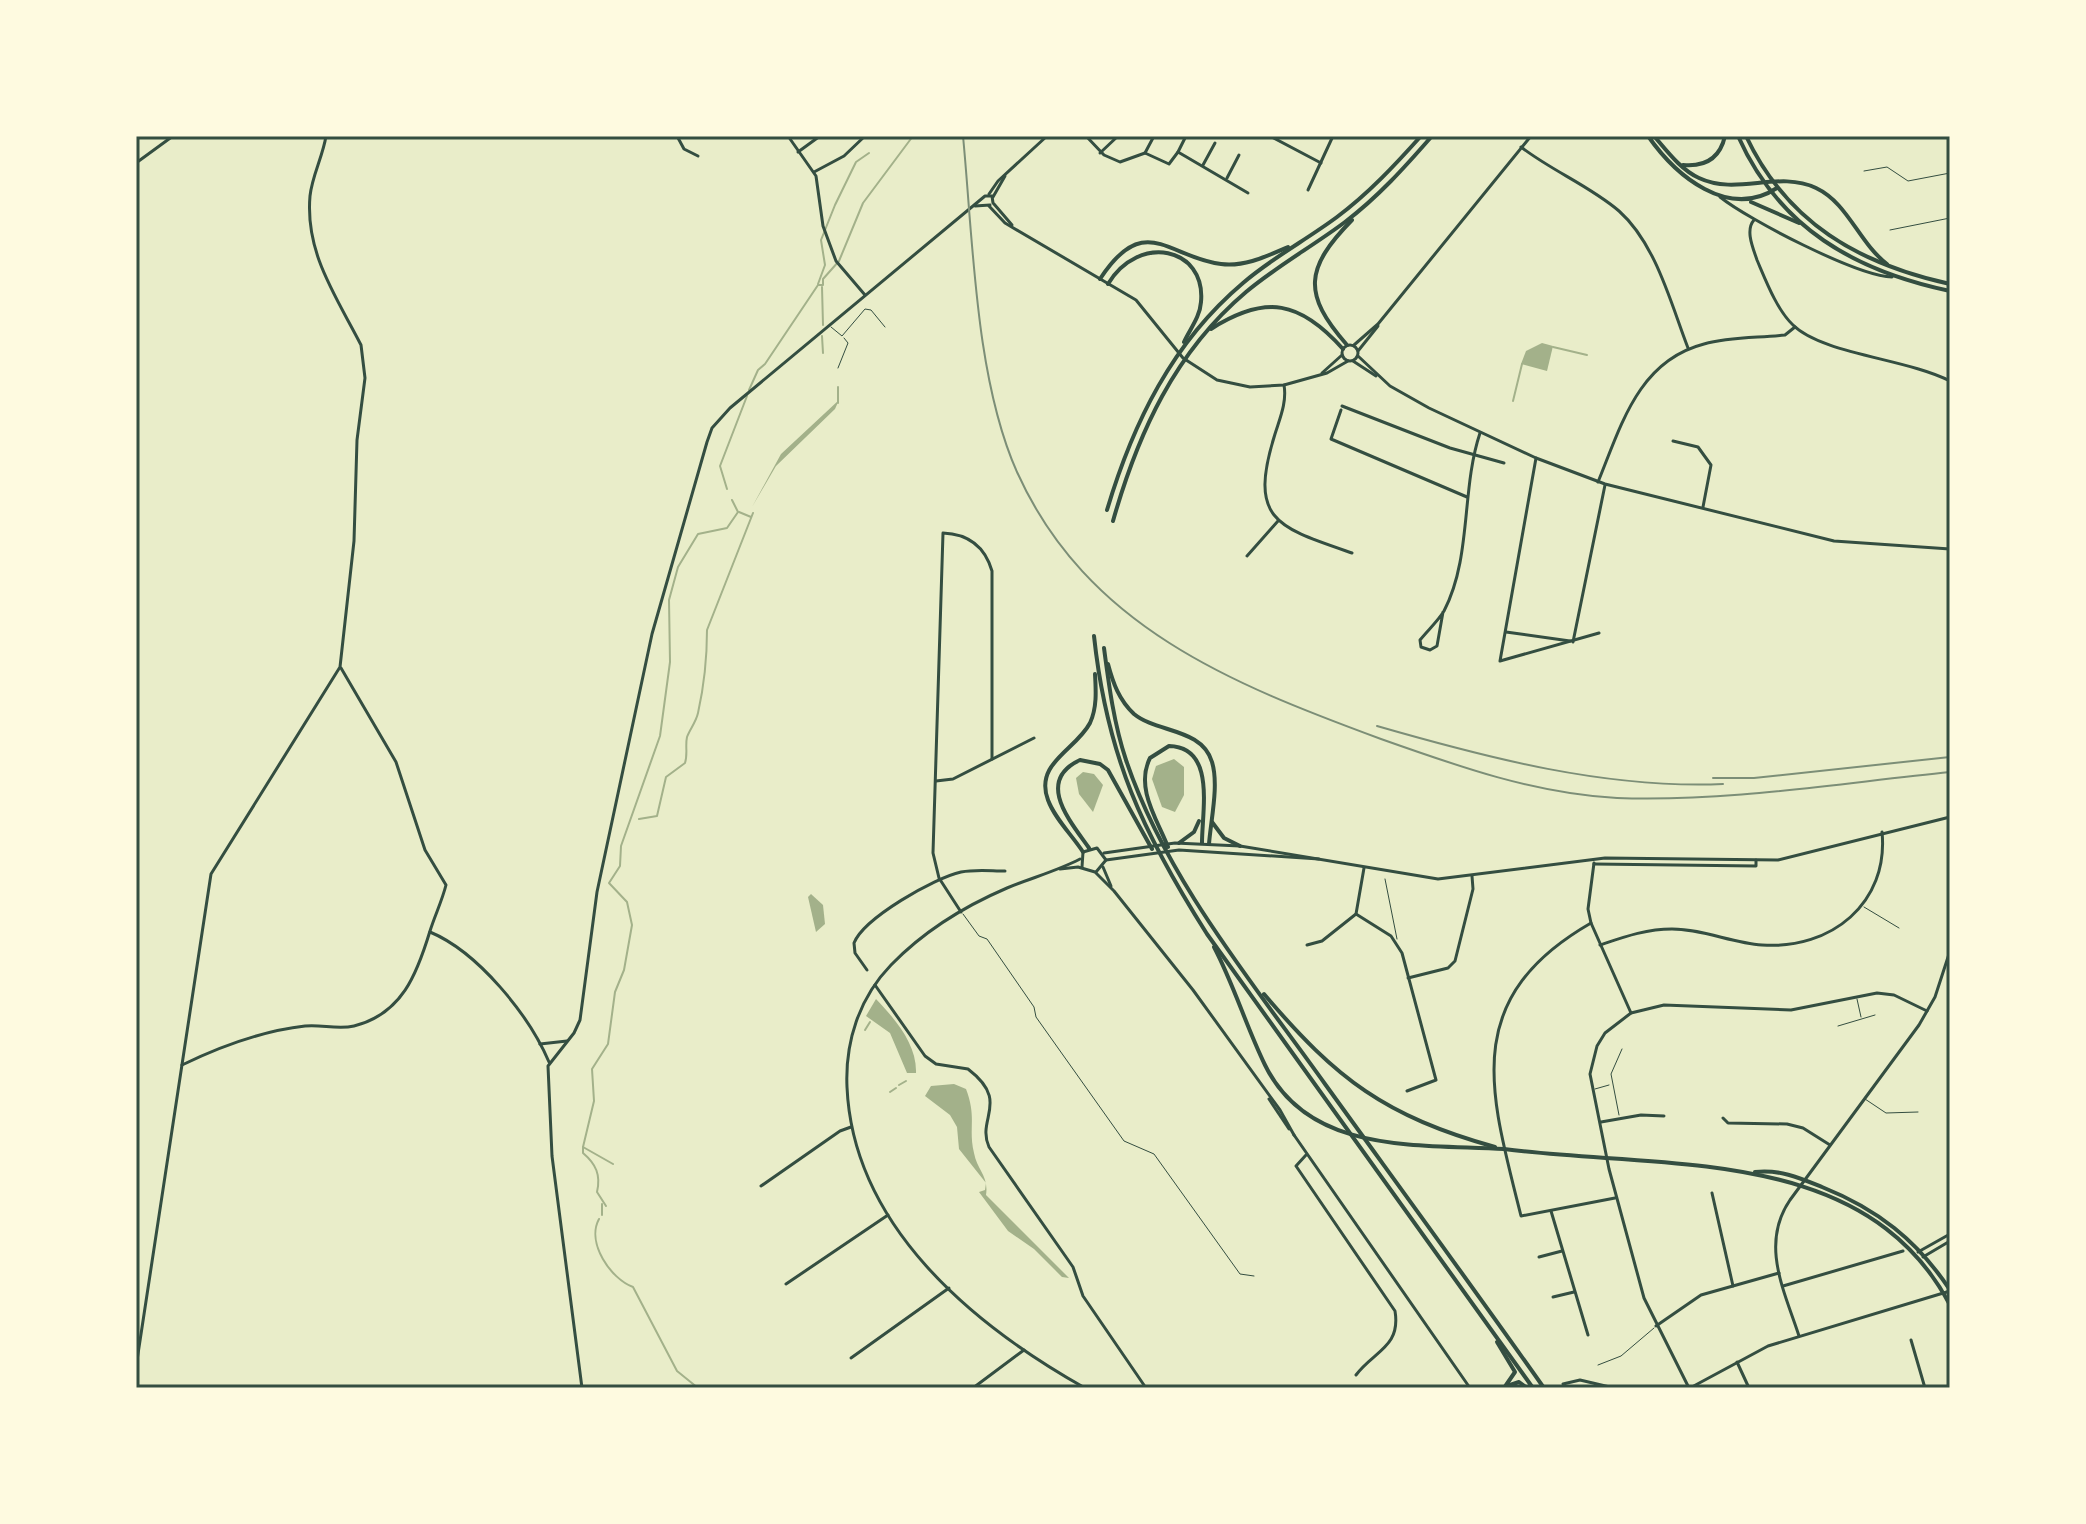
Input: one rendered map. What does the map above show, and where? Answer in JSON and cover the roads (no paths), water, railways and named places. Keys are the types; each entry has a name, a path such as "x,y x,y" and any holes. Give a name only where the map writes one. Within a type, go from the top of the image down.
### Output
{"main road":[{"path":"1179,352 1233,291 1366,194 1421,136"},
{"path":"1344,350 1319,307 1315,271 1326,247 1432,136"},
{"path":"1651,136 1695,176 1714,183 1785,181 1808,184 1831,198 1868,247 1892,268"},
{"path":"1651,136 1688,180 1718,195 1745,200 1799,223"},
{"path":"1681,165 1708,162 1718,153 1725,136"},
{"path":"1738,136 1771,192 1799,223 1837,252 1892,277 1950,291"},
{"path":"1746,136 1777,188 1823,234 1855,253 1892,268 1950,284"},
{"path":"1745,200 1777,188"},
{"path":"1113,521 1129,468 1149,419 1175,372 1206,332 1258,282 1365,207"},
{"path":"1100,279 1116,258 1143,244 1165,244 1203,260 1230,265 1256,260 1296,244"},
{"path":"1107,510 1138,422 1179,352 1201,304 1198,281 1188,266 1165,253 1145,252 1122,264 1108,284"},
{"path":"1206,332 1248,309 1277,306 1312,320 1344,350"},
{"path":"1083,852 1051,805 1046,782 1054,761 1084,731 1093,713 1096,699 1094,636 1098,679 1118,765 1161,861"},
{"path":"1209,844 1213,773 1209,755 1196,740 1142,719 1127,706 1116,689 1104,648 1112,705 1126,759 1151,821 1174,860 1244,971 1544,1388"},
{"path":"1174,860 1144,781 1145,768 1158,751 1180,747 1194,755 1203,775 1202,843"},
{"path":"1089,848 1057,798 1063,773 1080,760 1090,760 1108,770 1207,934 1530,1388"},
{"path":"1177,843 1197,828 1201,811"},
{"path":"1211,820 1218,833 1240,846"},
{"path":"1207,934 1275,1082 1301,1111 1328,1128 1361,1138 1401,1142 1504,1149 1608,1161 1770,1171 1874,1212 1921,1250 1948,1291 1950,1305"},
{"path":"1244,971 1305,1042 1349,1081 1429,1127 1504,1149"},
{"path":"1803,1182 1871,1216 1915,1254 1948,1291"},
{"path":"1495,1336 1515,1372 1504,1388 1519,1382 1530,1388"}],"street":[{"path":"136,163 173,136"},
{"path":"136,1367 211,874 340,667 354,541 357,440 365,360 310,236 310,193 326,136"},
{"path":"677,136 684,149 698,156"},
{"path":"788,136 814,172 825,235 837,263 865,295"},
{"path":"798,152 820,136"},
{"path":"814,172 844,156 865,136"},
{"path":"989,204 1006,173 1047,136"},
{"path":"1086,136 1100,153 1120,162 1145,153 1154,136"},
{"path":"1100,153 1118,136"},
{"path":"1145,153 1169,164 1186,136"},
{"path":"1270,136 1321,163"},
{"path":"1308,190 1333,136"},
{"path":"1358,351 1531,136"},
{"path":"1203,165 1215,143"},
{"path":"1521,147 1612,205 1633,226 1651,257 1689,349"},
{"path":"1178,152 1227,178"},
{"path":"1239,155 1227,183 1248,193"},
{"path":"1718,195 1754,220 1859,270 1892,277"},
{"path":"549,1062 580,1020 597,892 663,593 712,428 740,399 828,325 972,206 991,196"},
{"path":"983,199 1012,225 1147,310 1172,346 1191,365 1227,383 1257,387 1284,385 1322,373 1358,356"},
{"path":"972,206 989,204"},
{"path":"1754,220 1749,229 1753,250 1782,310 1795,327 1812,338 1918,367 1950,381"},
{"path":"1322,373 1344,350 1378,324"},
{"path":"1598,482 1639,390 1659,367 1689,349 1714,342 1785,335 1795,327"},
{"path":"1354,345 1358,356 1376,376"},
{"path":"1344,350 1350,361 1400,392 1536,458 1598,482 1834,541 1950,549"},
{"path":"1284,385 1284,403 1264,471 1263,493 1278,521 1310,538 1352,553"},
{"path":"1329,446 1341,408 1474,456 1504,463"},
{"path":"1443,612 1420,640 1421,647 1430,650 1437,646 1443,612 1458,566 1480,432"},
{"path":"1331,439 1467,497"},
{"path":"1673,441 1698,447 1711,465 1703,507"},
{"path":"1536,458 1500,661 1599,633"},
{"path":"1573,642 1605,484"},
{"path":"1247,556 1278,521"},
{"path":"961,912 939,878 933,853 943,533 960,534 978,545 992,571 992,759"},
{"path":"1505,632 1573,642"},
{"path":"182,1065 243,1040 309,1025 333,1029 355,1026 384,1013 415,978 446,885 425,850 396,762 340,667"},
{"path":"936,781 953,779 1034,738"},
{"path":"1082,867 1080,859 1089,848 1104,853 1141,846 1202,843 1240,846 1430,879 1594,862 1756,860 1799,856 1882,832 1950,817"},
{"path":"1600,945 1639,932 1675,929 1759,945 1793,944 1829,932 1862,905 1882,871 1882,832"},
{"path":"1201,850 1202,843"},
{"path":"1209,844 1209,850"},
{"path":"1106,860 1145,852 1179,850 1319,859"},
{"path":"1095,872 1103,867 1106,860 1104,853"},
{"path":"1080,859 1006,889 961,912 906,951 875,985 858,1015 849,1045 847,1080 851,1127 863,1165 888,1215 917,1256 949,1288 1024,1350 1085,1388"},
{"path":"1594,862 1588,909 1591,923 1631,1013"},
{"path":"1058,869 1082,867 1095,872 1114,891 1193,990 1470,1388"},
{"path":"1103,867 1114,891"},
{"path":"1307,945 1322,941 1356,914 1364,868"},
{"path":"867,970 854,949 858,934 939,878 963,872 1005,871"},
{"path":"1408,978 1448,968 1455,961 1470,903 1472,876"},
{"path":"1356,914 1396,941 1408,978 1436,1080 1407,1091"},
{"path":"1591,923 1539,961 1513,993 1495,1045 1492,1085 1521,1216 1617,1198"},
{"path":"430,932 462,952 514,1002 549,1062 552,1156 582,1388"},
{"path":"1799,1336 1779,1273 1774,1249 1775,1226 1803,1182 1927,1011 1950,951"},
{"path":"875,985 925,1056 936,1064 968,1069 984,1088 992,1107 986,1134 989,1147 1073,1267 1083,1296 1146,1388"},
{"path":"1927,1011 1894,995 1856,996 1791,1010 1664,1005 1631,1013 1605,1033 1597,1046 1590,1074 1632,1261 1656,1327 1690,1388 1737,1362 1799,1336 1948,1291"},
{"path":"540,1044 567,1041"},
{"path":"1600,1122 1664,1116"},
{"path":"1723,1118 1728,1123 1787,1124 1803,1128 1830,1145"},
{"path":"761,1186 840,1131 851,1127"},
{"path":"1307,1154 1296,1166 1395,1311 1397,1326 1392,1341 1356,1375"},
{"path":"1712,1193 1733,1286"},
{"path":"1551,1211 1588,1335"},
{"path":"786,1284 888,1215"},
{"path":"1915,1254 1950,1234"},
{"path":"1920,1260 1950,1241"},
{"path":"1539,1257 1562,1251"},
{"path":"1783,1286 1903,1251"},
{"path":"1656,1327 1701,1295 1779,1273"},
{"path":"851,1358 949,1288"},
{"path":"1553,1297 1574,1292"},
{"path":"1911,1340 1925,1388"},
{"path":"973,1388 1024,1350"},
{"path":"1737,1362 1749,1388"},
{"path":"1563,1384 1584,1380 1614,1388"}],"lane":[{"path":"1864,171 1887,167 1908,181 1950,173"},
{"path":"1890,230 1950,218"},
{"path":"842,336 865,309 871,310 885,327"},
{"path":"828,325 848,343 838,368"},
{"path":"1385,879 1399,934 1396,941"},
{"path":"1862,905 1899,928"},
{"path":"961,912 979,936 987,939 1034,1007 1038,1020 1124,1141 1154,1154 1240,1274 1254,1276"},
{"path":"1856,996 1862,1019"},
{"path":"1838,1026 1875,1015"},
{"path":"1620,1118 1612,1084 1612,1067 1622,1049"},
{"path":"1592,1089 1612,1084"},
{"path":"1865,1098 1886,1113 1918,1112"},
{"path":"1598,1365 1621,1356 1656,1327"}],"waterway":[{"path":"749,390 758,370 818,285 823,285 823,279 839,261 863,203 913,136"},
{"path":"818,284 825,265 821,240 856,162 869,153"},
{"path":"822,287 823,325"},
{"path":"822,336 823,353"},
{"path":"1553,347 1587,355"},
{"path":"1513,401 1522,364"},
{"path":"838,387 838,403"},
{"path":"727,489 720,466 747,396"},
{"path":"613,1164 583,1147 594,1101 592,1069 608,1044 615,992 624,970 632,925 627,902 609,883 620,866 621,846 660,736 670,662 669,600 678,567 698,534 727,528 738,512 732,500"},
{"path":"739,512 751,517"},
{"path":"639,819 657,816 666,777 685,763 687,737 697,716 702,692 707,630 753,513"},
{"path":"865,1030 870,1022"},
{"path":"899,1085 906,1081"},
{"path":"890,1092 896,1088"},
{"path":"583,1147 583,1153 596,1170 597,1192 606,1206"},
{"path":"602,1204 602,1215"},
{"path":"599,1219 596,1239 603,1259 617,1276 633,1287 677,1371 698,1388"}],"railway":[{"path":"963,136 984,352 1003,435 1017,472 1047,526 1082,571 1124,610 1169,643 1219,671 1325,718 1468,768 1557,791 1617,798 1700,797 1950,772"},
{"path":"1377,726 1548,769 1635,782 1723,784"},
{"path":"1713,778 1754,778 1950,757"}]}
